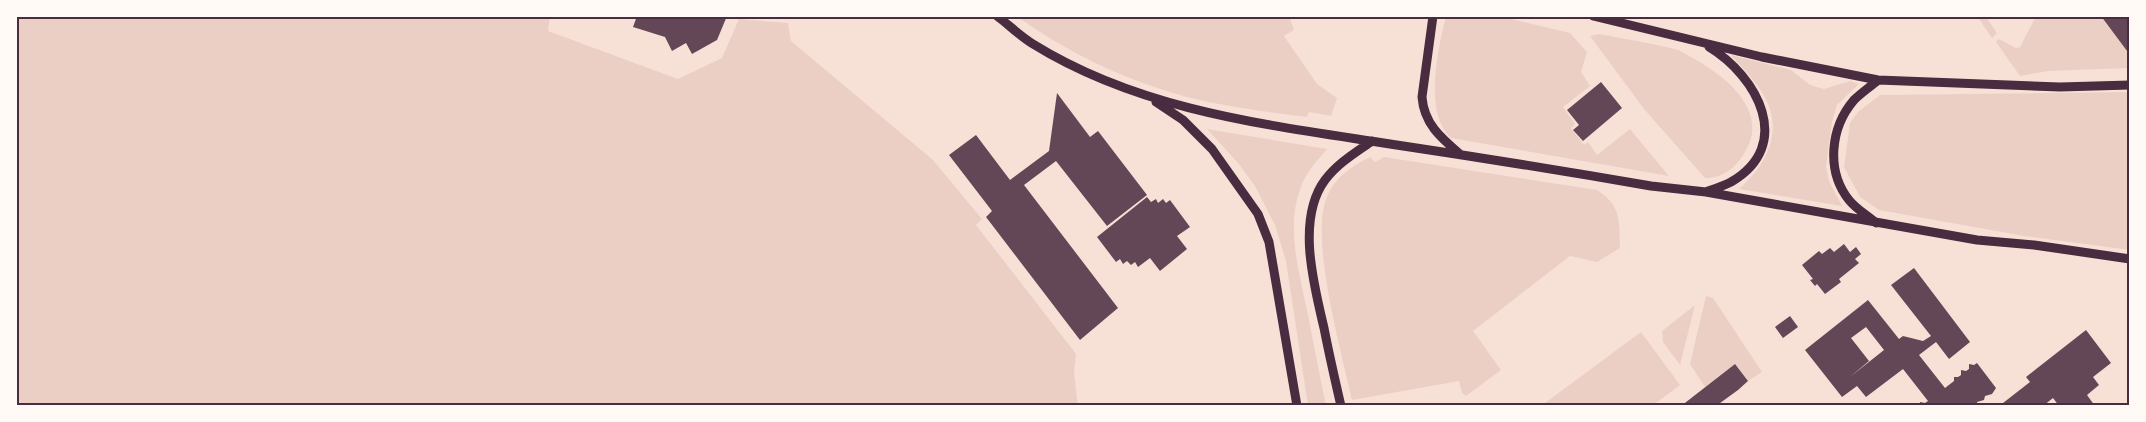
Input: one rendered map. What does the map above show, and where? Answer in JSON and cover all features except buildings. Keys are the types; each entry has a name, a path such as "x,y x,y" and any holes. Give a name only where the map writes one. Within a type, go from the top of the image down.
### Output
{"street":[{"path":"997,16 1031,43 1094,76 1150,98 1203,112 1651,186 1706,192 1976,240 2034,245 2130,259"},
{"path":"1433,16 1426,54 1422,97 1423,109 1429,123 1439,136 1460,155"},
{"path":"1593,16 1701,42 1878,80 2060,87 2130,85"},
{"path":"1701,42 1726,57 1753,87 1761,104 1765,119 1763,144 1752,163 1731,182 1706,192"},
{"path":"1876,223 1851,202 1841,188 1835,172 1834,155 1837,133 1843,114 1855,99 1878,80"},
{"path":"1150,98 1183,120 1212,149 1258,214 1269,242 1297,406"},
{"path":"1341,406 1310,264 1310,229 1315,198 1324,181 1342,161 1372,141"}],"shaded area":[{"path":"16,16 550,16 548,31 678,79 722,58 739,19 788,23 791,41 933,160 982,219 976,225 1076,354 1074,373 1078,406 16,406"},
{"path":"1016,16 1289,16 1294,30 1284,36 1317,84 1337,98 1331,116 1309,112 1307,117 1239,108 1189,98 1131,79 1091,61 1053,40"},
{"path":"1446,16 1499,16 1570,33 1587,52 1581,72 1590,86 1563,107 1575,124 1571,128 1584,145 1588,142 1597,155 1630,129 1669,176 1451,138 1442,127 1437,113 1435,97 1439,45"},
{"path":"1977,16 1991,16 1988,20 1997,33 1992,38"},
{"path":"2036,16 2101,16 2130,55 2130,68 2048,71 2020,76 1996,42 1999,39 2016,48 2020,47"},
{"path":"1599,34 1678,50 1710,68 1733,87 1749,111 1752,124 1751,138 1745,152 1737,163 1723,174 1712,178 1705,178 1644,109 1590,36"},
{"path":"1731,55 1791,70 1810,85 1824,89 1850,81 1859,84 1837,105 1832,122 1826,167 1829,181 1842,206 1739,189 1756,172 1762,162 1768,151 1773,128 1772,116 1761,90"},
{"path":"2130,92 2130,250 2024,236 1879,210 1860,197 1844,167 1850,123 1858,112 1880,95"},
{"path":"1207,129 1327,149 1303,182 1296,202 1294,218 1298,267 1326,406 1308,406 1286,261 1275,225 1255,186 1238,163"},
{"path":"1370,157 1375,162 1384,157 1597,190 1611,202 1618,215 1620,248 1597,262 1570,256 1473,331 1501,370 1466,396 1462,393 1459,381 1352,400 1324,267 1322,216 1330,190 1339,178 1351,168"},
{"path":"1706,296 1713,298 1762,372 1748,381 1735,364 1705,387 1690,364"},
{"path":"1695,305 1680,365 1663,342 1662,331"},
{"path":"1641,332 1680,385 1652,406 1541,406"}]}
